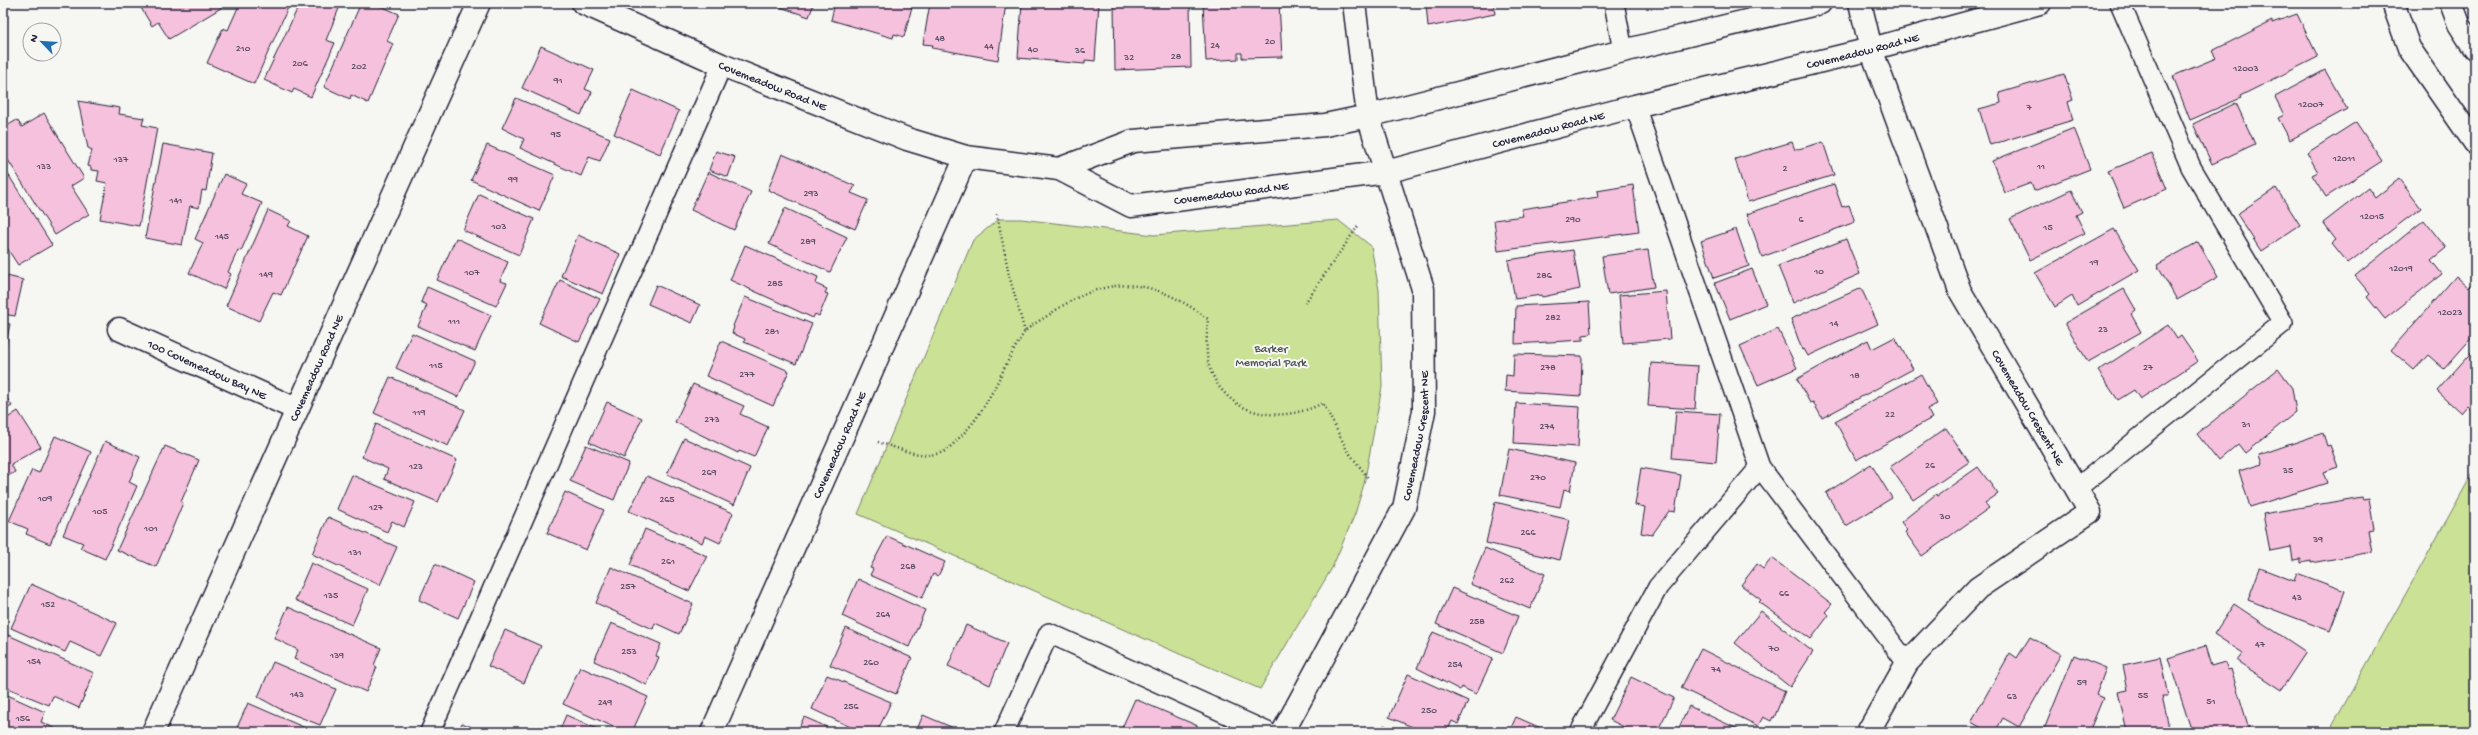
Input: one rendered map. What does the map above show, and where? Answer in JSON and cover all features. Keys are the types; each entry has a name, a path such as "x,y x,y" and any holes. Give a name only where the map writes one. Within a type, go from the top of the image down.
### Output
{"street":[{"name":"Covemeadow Road NE","path":"153,732 296,409 479,3"},
{"name":"Covemeadow Road NE","path":"583,3 722,65 907,138 966,157 1059,169 1131,206 1386,172 1635,106 1871,49 2040,3"},
{"name":"Covemeadow Crescent NE","path":"1283,732 1404,508 1424,411 1423,289 1368,116 1354,3"},
{"name":"Covemeadow Road NE","path":"1059,169 1133,141 1325,125 1368,116 1623,51 1820,3"},
{"name":"Covemeadow Crescent NE","path":"1860,3 1871,49 1960,291 2090,512 1978,588 1908,663 1868,732"},
{"path":"2393,3 2409,48 2475,143"},
{"path":"2451,3 2459,24 2475,49"},
{"name":"Covemeadow Road NE","path":"712,732 966,157"},
{"name":"100 Covemeadow Bay NE","path":"119,329 296,409"}],"lane":[{"path":"1614,3 1623,51"},
{"path":"2077,488 2283,323 2191,167 2120,3"},
{"path":"430,732 722,65"},
{"path":"1635,106 1760,467 1908,663"},
{"path":"1580,732 1658,587 1760,467"},
{"path":"1004,732 1049,633 1267,732"}],"path":[{"path":"997,214 1008,275 1025,332"},
{"path":"1306,303 1358,226"},
{"path":"878,442 908,452 926,455 945,451 974,424 1025,332 1068,302 1114,284 1138,286 1161,291 1186,302 1208,320 1209,364 1214,378 1225,396 1239,405 1262,414 1292,413 1311,409 1323,403 1347,450 1369,479"}],"green space":[{"name":"Barker Memorial Park","path":"999,219 1021,219 1154,235 1338,220 1371,246 1379,290 1382,387 1364,484 1355,514 1332,568 1260,689 858,514 973,240"},
{"path":"2475,469 2475,732 2329,732"}],"building":[{"path":"138,3 218,3 221,8 169,39 158,22 152,26"},
{"path":"240,3 248,7 250,3 290,3 254,84 207,63 223,28 228,30"},
{"path":"300,3 332,3 340,6 326,40 335,43 311,97 294,89 292,93 264,80"},
{"path":"361,3 374,3 399,14 387,41 393,44 368,103 351,95 350,99 324,87"},
{"path":"769,3 814,3 809,17"},
{"path":"835,3 913,3 904,37 894,34 893,38 831,20"},
{"path":"930,3 1006,3 998,60 932,48 933,45 923,44"},
{"path":"1022,3 1099,3 1095,61 1085,60 1085,64 1018,58"},
{"path":"1114,3 1190,3 1191,67 1115,70"},
{"path":"1203,3 1279,3 1282,57 1242,58 1242,53 1238,53 1238,59 1206,61"},
{"path":"1426,3 1493,3 1495,14 1428,27"},
{"path":"1541,3 1558,3 1541,6"},
{"path":"2297,14 2318,57 2240,96 2241,98 2190,120 2173,76 2216,58 2212,51 2272,21 2272,23"},
{"path":"541,46 594,70 585,89 592,92 581,115 522,88"},
{"path":"2325,70 2347,109 2290,140 2278,118 2284,115 2275,97"},
{"path":"2064,74 2073,100 2068,102 2073,120 1990,145 1979,109 2001,103 1999,93"},
{"path":"633,90 679,111 660,154 614,134"},
{"path":"516,98 610,138 600,161 589,157 581,176 520,148 524,139 502,128"},
{"path":"78,101 120,108 119,114 144,118 142,125 157,128 139,226 100,219 107,183 97,181 99,171 91,170 91,167 88,166 92,150 88,148"},
{"path":"2236,103 2255,144 2212,164 2193,124"},
{"path":"44,113 84,178 71,186 89,214 55,235 3,152 3,128 17,120 22,127"},
{"path":"2356,122 2382,161 2326,197 2312,175 2318,172 2307,153"},
{"path":"2074,128 2090,169 2034,191 2031,183 2005,193 1992,161"},
{"path":"1792,142 1795,150 1823,142 1834,175 1748,202 1735,159"},
{"path":"163,144 212,153 206,191 202,190 199,208 190,206 182,245 145,238"},
{"path":"487,145 555,175 539,211 471,180"},
{"path":"716,151 735,157 728,177 709,170"},
{"path":"2152,153 2167,189 2124,208 2108,171"},
{"path":"782,154 855,186 851,193 868,200 855,229 768,190"},
{"path":"3,166 52,245 18,265 3,242"},
{"path":"708,172 751,192 734,230 691,210"},
{"path":"224,174 246,184 241,194 262,203 241,251 238,250 228,272 231,274 224,289 189,273 203,243 195,239"},
{"path":"2399,179 2421,208 2348,263 2332,243 2336,240 2323,223 2368,188 2375,198"},
{"path":"1834,184 1842,207 1849,205 1855,222 1762,257 1747,214"},
{"path":"1633,185 1639,232 1498,251 1494,220 1523,216 1521,209 1598,197 1597,191"},
{"path":"2276,188 2300,225 2261,251 2237,214"},
{"path":"2071,190 2082,212 2076,215 2085,233 2030,260 2010,219"},
{"path":"479,194 534,219 519,255 463,230"},
{"path":"785,208 847,237 830,272 769,244"},
{"path":"268,210 291,221 288,226 308,236 281,295 273,292 259,321 226,306"},
{"path":"2424,220 2446,248 2431,260 2442,274 2385,319 2367,297 2370,294 2355,276"},
{"path":"1736,229 1749,266 1714,278 1701,241"},
{"path":"2114,229 2139,270 2077,306 2072,296 2055,307 2035,273"},
{"path":"578,235 620,254 603,294 561,276"},
{"path":"456,238 508,262 500,281 507,283 496,306 437,280"},
{"path":"1846,239 1860,274 1793,303 1778,266"},
{"path":"2198,242 2218,277 2177,300 2157,265"},
{"path":"745,245 818,277 816,284 827,289 825,293 828,294 819,316 815,314 813,318 730,280"},
{"path":"1573,250 1580,289 1542,297 1541,295 1515,299 1508,260"},
{"path":"1648,250 1654,287 1608,294 1602,256"},
{"path":"1752,269 1766,304 1730,319 1715,283"},
{"path":"3,275 23,280 15,316 3,314"},
{"path":"2456,276 2468,287 2475,280 2475,334 2444,369 2428,355 2414,370 2391,350"},
{"path":"560,280 600,299 579,342 539,323"},
{"path":"656,285 700,305 692,323 648,304"},
{"path":"427,287 491,315 475,351 418,326 427,305 421,302"},
{"path":"1861,288 1878,324 1808,356 1804,349 1802,350 1791,319"},
{"path":"2124,289 2136,310 2131,314 2141,332 2088,362 2065,323"},
{"path":"1666,291 1670,339 1623,343 1619,295"},
{"path":"745,297 812,324 796,364 744,342 745,339 732,333 733,326"},
{"path":"1589,302 1591,334 1583,335 1583,340 1515,344 1516,306"},
{"path":"3,323 10,324 3,358"},
{"path":"2168,325 2177,339 2181,336 2198,361 2140,399 2134,390 2118,400 2098,371"},
{"path":"1778,329 1797,368 1758,385 1740,346"},
{"path":"412,333 475,361 458,397 396,368"},
{"path":"1895,337 1913,369 1822,418 1813,402 1810,403 1797,379 1868,340 1872,349"},
{"path":"721,341 789,371 773,406 706,376"},
{"path":"2475,348 2475,413 2467,406 2461,413 2437,391"},
{"path":"1514,354 1582,356 1581,396 1505,391 1506,375 1513,376"},
{"path":"1651,363 1698,366 1695,409 1648,406"},
{"path":"2278,369 2292,388 2296,412 2245,453 2238,444 2218,461 2197,434"},
{"path":"1921,374 1937,404 1927,409 1932,418 1856,460 1835,421"},
{"path":"390,377 465,410 448,446 374,413"},
{"path":"693,384 744,406 740,414 768,427 754,457 739,451 738,453 675,422"},
{"path":"3,392 12,406 3,411"},
{"path":"607,402 642,418 624,458 589,442"},
{"path":"1516,403 1580,407 1578,447 1514,443"},
{"path":"18,411 41,447 11,464 15,472 3,479 3,421"},
{"path":"1676,411 1720,414 1716,462 1672,458"},
{"path":"376,424 457,460 438,502 384,479 388,469 362,457"},
{"path":"1946,428 1969,462 1913,500 1890,467"},
{"path":"2323,433 2327,446 2330,445 2338,467 2323,472 2327,483 2250,507 2239,471 2262,464 2259,455"},
{"path":"55,436 91,452 50,544 26,534 28,529 9,521 32,470 39,473"},
{"path":"684,438 750,468 734,505 667,474"},
{"path":"105,441 140,457 129,482 137,486 105,559 80,548 83,543 63,535"},
{"path":"586,445 629,463 614,500 570,481"},
{"path":"165,446 199,460 156,567 117,550"},
{"path":"1509,449 1575,463 1570,491 1564,489 1560,507 1500,495"},
{"path":"1871,464 1892,498 1846,526 1826,493"},
{"path":"1978,467 1998,494 1985,503 1989,508 1922,556 1905,532 1907,530 1901,522 1936,494 1937,496"},
{"path":"1641,468 1681,475 1675,512 1669,511 1652,535 1641,533 1645,507 1635,505"},
{"path":"352,475 415,502 404,527 392,521 387,532 337,509"},
{"path":"647,476 733,513 720,543 705,536 702,543 629,511"},
{"path":"565,492 604,510 586,550 547,533"},
{"path":"2362,497 2363,499 2369,498 2374,529 2368,530 2372,552 2311,563 2311,561 2301,563 2301,559 2293,560 2291,547 2270,551 2263,514"},
{"path":"1495,502 1570,520 1560,560 1486,543"},
{"path":"328,517 397,547 380,585 312,554"},
{"path":"645,529 707,556 689,591 630,565"},
{"path":"887,536 945,562 938,576 933,574 922,598 870,575 873,569 870,568"},
{"path":"1485,548 1545,574 1530,609 1470,584"},
{"path":"1772,558 1832,604 1825,612 1829,615 1811,639 1759,602 1761,600 1741,585 1757,564 1763,569"},
{"path":"311,563 368,589 352,625 295,600"},
{"path":"435,564 474,582 458,618 419,600"},
{"path":"611,567 693,604 679,634 655,623 653,629 596,603"},
{"path":"2260,568 2294,581 2297,573 2345,591 2330,631 2248,600"},
{"path":"858,579 925,610 909,647 842,616"},
{"path":"31,584 117,623 101,656 70,642 65,652 11,628"},
{"path":"1452,588 1518,616 1503,653 1436,624"},
{"path":"2234,604 2306,652 2281,690 2237,661 2243,653 2214,634"},
{"path":"288,607 381,648 374,665 377,667 366,692 294,659 298,650 274,638"},
{"path":"1761,611 1813,652 1790,687 1735,643"},
{"path":"611,623 661,644 656,656 659,657 647,685 594,661"},
{"path":"966,625 1007,643 990,685 948,666"},
{"path":"846,628 912,658 896,694 830,665"},
{"path":"505,630 541,646 524,683 488,666"},
{"path":"1433,632 1493,658 1476,694 1461,687 1460,690 1417,668"},
{"path":"8,635 94,673 79,708 53,696 49,705 3,686 3,647"},
{"path":"2030,637 2061,654 2019,727 2003,718 1995,732 1989,732 1971,722 2010,653 2017,658"},
{"path":"2205,646 2211,666 2225,662 2228,670 2231,669 2250,732 2192,732 2168,658"},
{"path":"1701,649 1785,691 1774,718 1773,717 1771,721 1763,717 1758,726 1681,688"},
{"path":"2074,655 2106,668 2096,695 2103,698 2089,732 2043,732"},
{"path":"2160,657 2168,696 2162,696 2170,732 2127,732 2118,692 2128,690 2123,665"},
{"path":"273,662 336,689 320,725 282,710 258,697"},
{"path":"580,667 648,697 632,732 625,732 563,704"},
{"path":"1408,674 1468,701 1458,724 1452,721 1447,732 1424,732 1389,717"},
{"path":"827,675 891,702 877,732 861,732 812,709"},
{"path":"1631,677 1674,698 1657,732 1634,732 1610,720"},
{"path":"3,693 45,712 41,722 63,732 3,732"},
{"path":"1135,699 1198,726 1195,732 1117,732 1119,728 1121,730"},
{"path":"248,703 310,730 309,732 235,732"},
{"path":"1689,706 1744,732 1677,732"},
{"path":"566,715 604,732 559,732"},
{"path":"923,715 963,732 916,732"},
{"path":"804,717 818,723 837,732 797,732"},
{"path":"1516,717 1550,732 1509,732"},
{"path":"462,723 483,732 458,732"},
{"path":"1384,725 1400,732 1380,732"}]}
